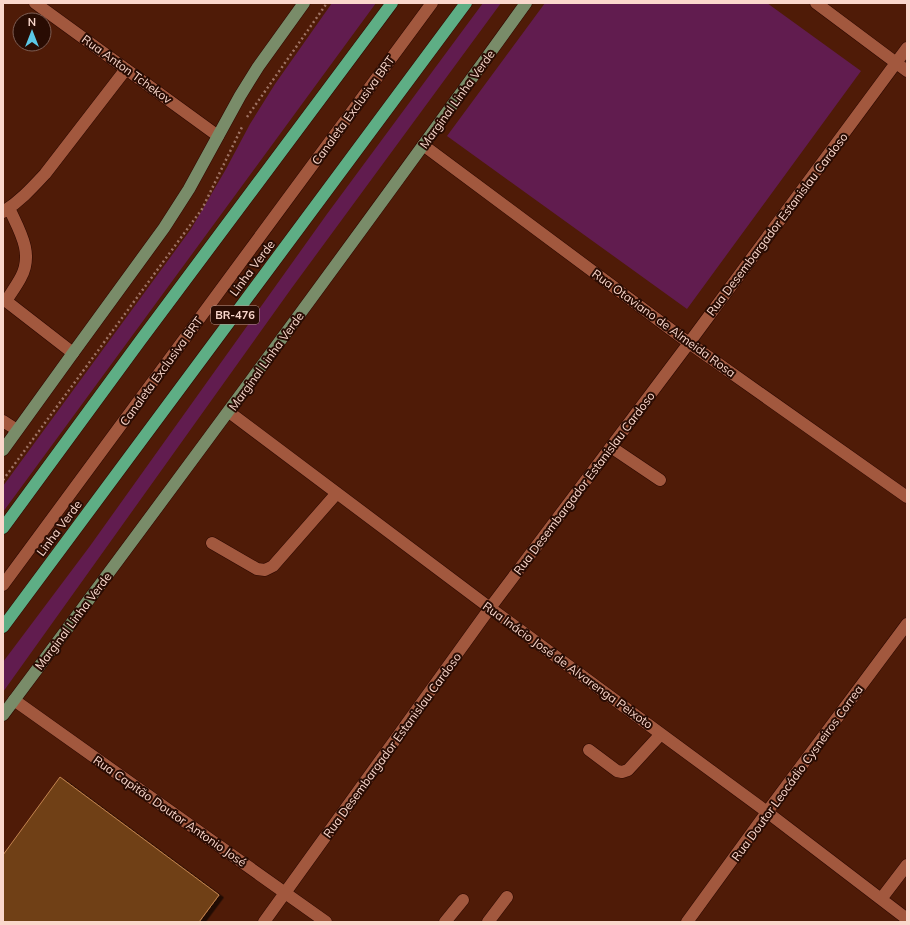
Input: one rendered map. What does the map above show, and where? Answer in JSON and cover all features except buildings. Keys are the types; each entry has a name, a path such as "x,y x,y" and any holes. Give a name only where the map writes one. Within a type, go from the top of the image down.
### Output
{"highway":[{"path":"3,528 140,341 392,3"},
{"name":"Linha Verde","path":"3,627 466,3"}],"main road":[{"path":"3,450 164,228 189,189 240,96 258,67 304,3"},
{"name":"Marginal Linha Verde","path":"3,715 229,412 526,3"}],"street":[{"name":"Rua Anton Tchekov","path":"35,3 218,136"},
{"name":"Canaleta Exclusiva BRT","path":"3,585 432,3"},
{"path":"816,3 907,71"},
{"name":"Rua Desembargador Estanislau Cardoso","path":"264,922 490,608 689,343 907,48"},
{"path":"73,353 6,301 21,277 25,266 26,255 25,245 6,210 17,203 45,174 126,69"},
{"name":"Rua Otaviano de Almeida Rosa","path":"424,145 689,343 907,497"},
{"name":"Rua Inácio José de Alvarenga Peixoto","path":"229,412 490,608 767,812 907,919"},
{"path":"3,421 17,430"},
{"path":"611,446 660,480"},
{"path":"212,543 256,569 265,570 273,566 337,493"},
{"name":"Rua Doutor Leocádio Cysneiros Correa","path":"687,922 907,624"},
{"name":"Rua Capitão Doutor Antonio José","path":"14,700 326,922"},
{"path":"589,750 617,771 622,772 628,770 661,734"},
{"path":"881,900 907,865"},
{"path":"488,922 507,897"},
{"path":"445,922 463,900"}],"shaded area":[{"path":"332,3 376,3 3,512 3,486 191,229 250,124 275,84"},
{"path":"483,3 501,3 291,289 3,692 3,662 90,546 327,214"},
{"path":"545,3 767,3 861,71 687,309 447,136"}]}
